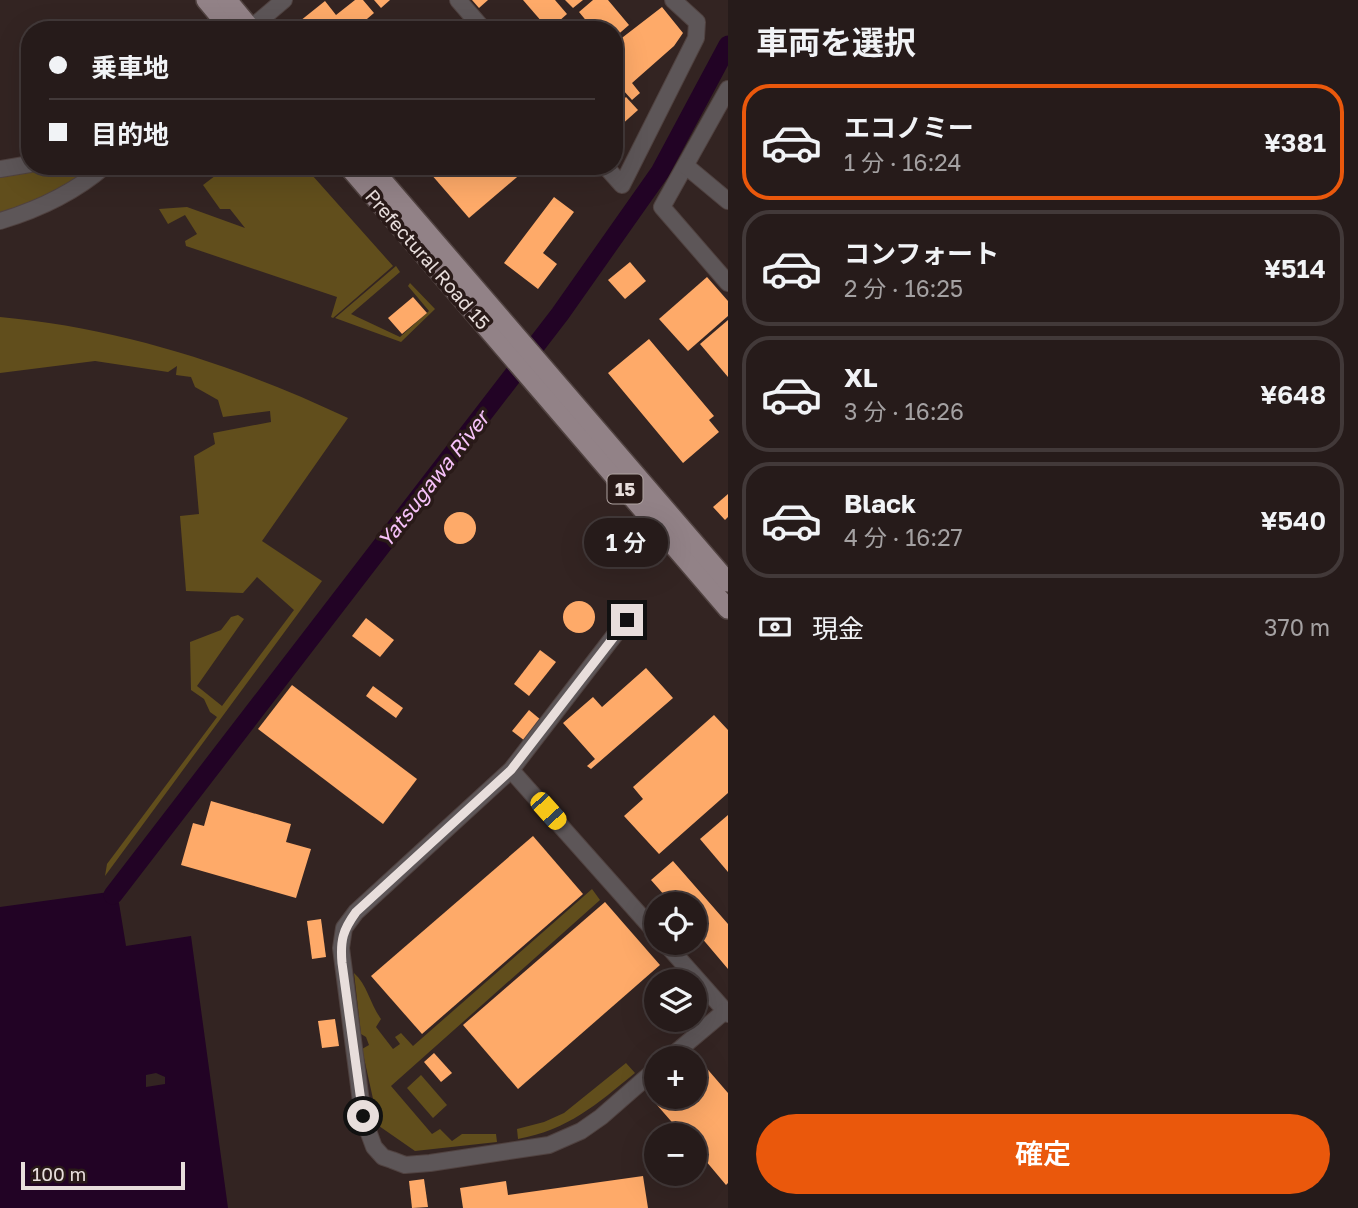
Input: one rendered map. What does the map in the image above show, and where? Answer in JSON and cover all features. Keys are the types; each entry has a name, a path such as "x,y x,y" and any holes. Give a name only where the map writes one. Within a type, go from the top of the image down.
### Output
{"main road":[{"path":"206,0 234,21"},
{"path":"228,0 240,21"},
{"name":"Prefectural Road 15","path":"356,175 513,346"},
{"name":"Prefectural Road 15","path":"377,175 513,346"},
{"name":"15","path":"513,346 724,582 728,609"}],"street":[{"path":"256,21 284,0"},
{"path":"458,0 476,21"},
{"path":"613,175 622,185 696,38 697,22 673,0"},
{"path":"728,89 662,207 728,283"},
{"path":"0,169 21,166"},
{"path":"687,166 728,201"},
{"path":"0,221 40,208 74,190 93,175"},
{"path":"627,620 511,770 356,912 344,928 341,948 363,1116 374,1147 383,1157 405,1165 549,1145 591,1124 644,1079"},
{"path":"511,770 644,920"},
{"path":"675,955 726,1013 684,1046"}],"shaded area":[{"path":"21,172 21,175 81,175 49,193 0,214 0,176"},
{"path":"216,175 312,175 393,266 333,318 331,317 337,297 186,246 185,241 197,234 185,215 168,224 159,209 187,207 245,228 230,209 220,209 203,185"},
{"path":"396,266 400,272 351,314 400,337 429,311 408,286 410,283 435,309 401,342 335,318"},
{"path":"0,317 90,330 178,352 264,382 348,418 262,541 322,581 105,876 107,864 217,717 210,712 204,699 191,690 190,642 221,630 231,617 238,615 244,619 197,686 222,706 294,610 257,577 243,593 186,591 180,516 199,514 194,456 215,444 213,433 271,422 270,411 223,417 218,400 195,387 191,377 176,375 177,366 168,372 95,361 0,373"},
{"path":"592,889 600,900 391,1086 432,1134 440,1129 452,1141 462,1134 496,1134 497,1142 415,1151 379,1126 362,1049 369,1045 366,1037 361,1034 354,973 381,1019 376,1027 393,1049 400,1044 395,1037 401,1033 413,1046"},
{"path":"109,892 119,903 126,946 191,936 228,1208 0,1208 0,907"},
{"path":"626,1063 635,1073 594,1105 552,1129 518,1139 517,1129 564,1113"},
{"path":"421,1075 447,1105 433,1118 407,1088"}],"pier":[{"path":"156,1073 165,1077 165,1084 146,1087 146,1075"}],"building":[{"path":"355,0 363,0 374,13 365,21 300,21 325,1 336,15"},
{"path":"374,0 390,0 381,8"},
{"path":"472,0 488,0 479,8"},
{"path":"523,0 555,0 567,14 559,21 541,21"},
{"path":"565,0 583,0 573,8"},
{"path":"593,0 608,0 629,25 623,30 623,21 586,21 579,12"},
{"path":"662,7 683,33 674,46 632,83 640,93 632,100 623,90 623,37"},
{"path":"626,97 638,110 623,123 623,100"},
{"path":"432,175 519,175 469,218"},
{"path":"554,197 574,212 543,253 557,264 538,289 504,263"},
{"path":"630,262 646,281 625,299 608,280"},
{"path":"707,277 728,301 728,316 688,351 659,319"},
{"path":"413,297 427,313 402,334 388,318"},
{"path":"728,320 728,377 700,344"},
{"path":"649,339 714,416 709,420 719,432 683,463 608,373"},
{"path":"728,494 728,517 725,520 713,507"},
{"path":"460,512 471,517 476,528 471,539 460,544 449,539 444,528 449,517"},
{"path":"579,601 590,606 595,617 590,628 579,633 568,628 563,617 568,606"},
{"path":"366,618 394,640 380,657 352,636"},
{"path":"540,650 556,662 529,696 514,684"},
{"path":"646,668 673,698 591,769 587,766 595,759 563,723 593,697 602,707"},
{"path":"292,685 417,779 383,824 258,729"},
{"path":"373,686 403,708 396,718 366,696"},
{"path":"529,710 541,720 525,741 512,731"},
{"path":"714,715 728,730 728,793 659,854 624,816 643,799 633,787"},
{"path":"211,801 291,824 286,842 311,849 296,898 181,865 193,823 204,826"},
{"path":"728,815 728,872 700,839"},
{"path":"533,836 583,894 422,1034 371,976"},
{"path":"673,861 700,892 662,892 651,880"},
{"path":"707,900 728,924 728,969 707,944"},
{"path":"605,902 644,947 644,955 651,955 660,965 655,969 644,969 644,979 518,1089 463,1025"},
{"path":"321,919 326,957 312,959 307,921"},
{"path":"335,1019 339,1046 322,1048 318,1021"},
{"path":"434,1053 452,1073 441,1082 424,1062"},
{"path":"707,1069 728,1093 726,1185 707,1162 707,1123 673,1123 660,1109 707,1109"},
{"path":"643,1176 648,1208 463,1208 460,1188 506,1181 508,1195"},
{"path":"424,1179 428,1207 412,1208 409,1181"}],"waterway":[{"name":"Yatsugawa River","path":"113,895 560,314 660,172 728,45"}],"route":[{"path":"363,1116 342,963 344,928 356,912 511,770 627,620"}]}
